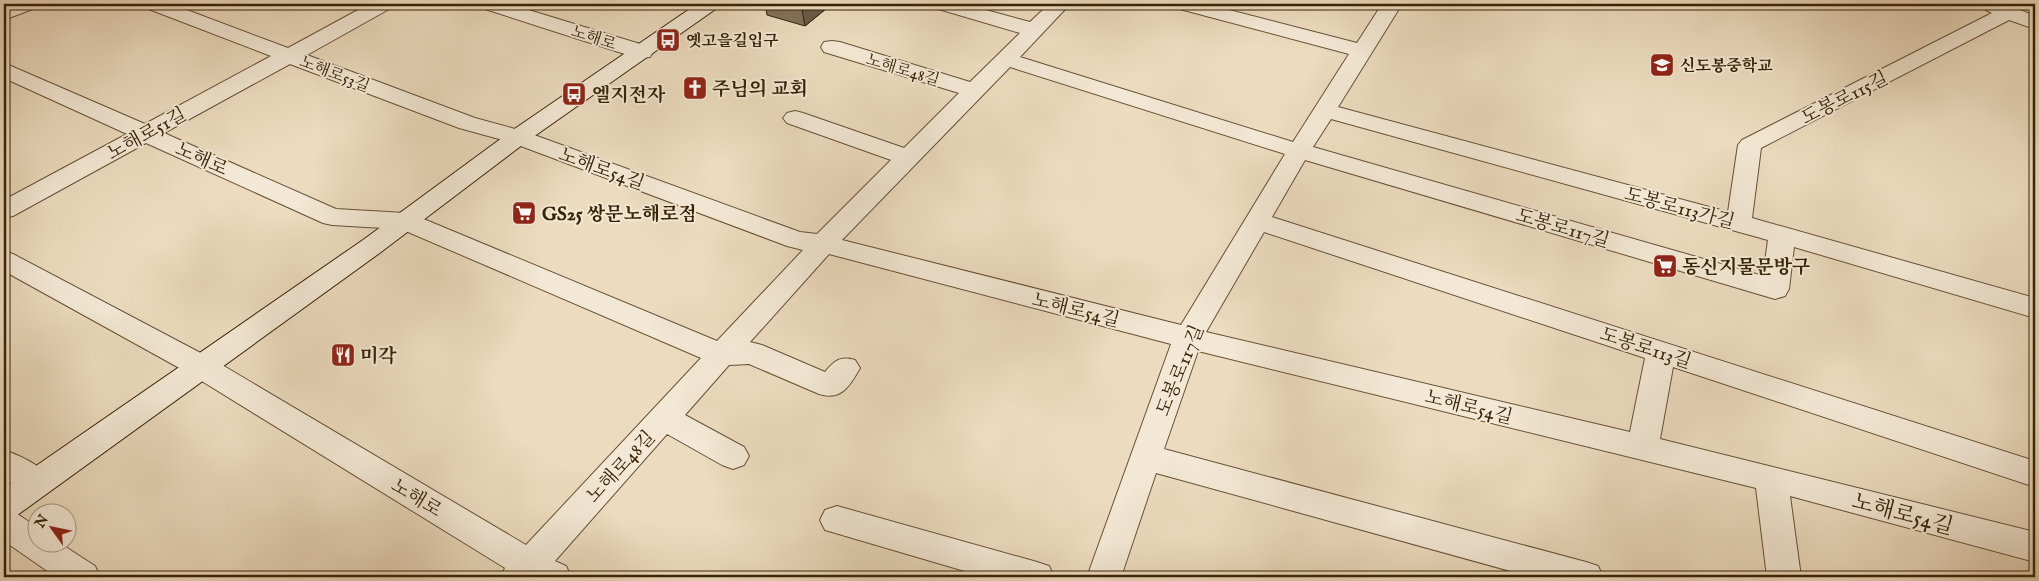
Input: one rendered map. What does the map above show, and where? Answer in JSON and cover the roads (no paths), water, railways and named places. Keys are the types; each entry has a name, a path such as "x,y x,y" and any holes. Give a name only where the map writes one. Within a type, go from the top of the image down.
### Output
{"street":[{"path":"4,14 28,4"},
{"name":"노해로53길","path":"153,4 467,124 518,137"},
{"name":"노해로51길","path":"4,210 384,4"},
{"name":"노해로","path":"489,4 642,52"},
{"name":"노해로","path":"4,506 202,367 518,137 710,4"},
{"path":"942,4 1034,30"},
{"name":"노해로48길","path":"534,573 664,418 722,354 824,244 1060,4"},
{"path":"1183,4 1362,50"},
{"name":"도봉로117길","path":"1104,577 1188,337 1324,110 1392,4"},
{"path":"1998,8 2035,23"},
{"name":"도봉로115길","path":"1738,223 1750,145 1998,8"},
{"name":"노해로48길","path":"832,47 974,91"},
{"name":"도봉로117길","path":"1006,59 1299,151 1775,289 1782,235"},
{"name":"노해로","path":"4,70 332,217 405,221 722,354"},
{"name":"도봉로113가길","path":"1324,110 1782,235 2035,308"},
{"path":"795,118 908,158"},
{"name":"노해로54길","path":"518,137 796,240 824,244 1188,337 1771,479 2035,547"},
{"name":"도봉로113길","path":"1257,221 2035,474"},
{"path":"4,260 202,367"},
{"path":"1642,449 1661,352"},
{"path":"722,354 752,353 830,386 845,368"},
{"name":"노해로","path":"202,367 534,573"},
{"path":"664,418 733,456"},
{"path":"1145,457 1586,577"},
{"path":"4,462 37,483"},
{"path":"1771,479 1784,577"},
{"path":"836,520 1038,577"},
{"path":"4,522 84,577"}],"place":[{"name":"옛고을길입구","path":"668,40"},
{"name":"신도봉중학교","path":"1662,65"},
{"name":"주님의 교회","path":"695,88"},
{"name":"엘지전자","path":"574,94"},
{"name":"GS25 쌍문노해로점","path":"524,213"},
{"name":"동신지물문방구","path":"1665,266"},
{"name":"미각","path":"343,355"}]}
